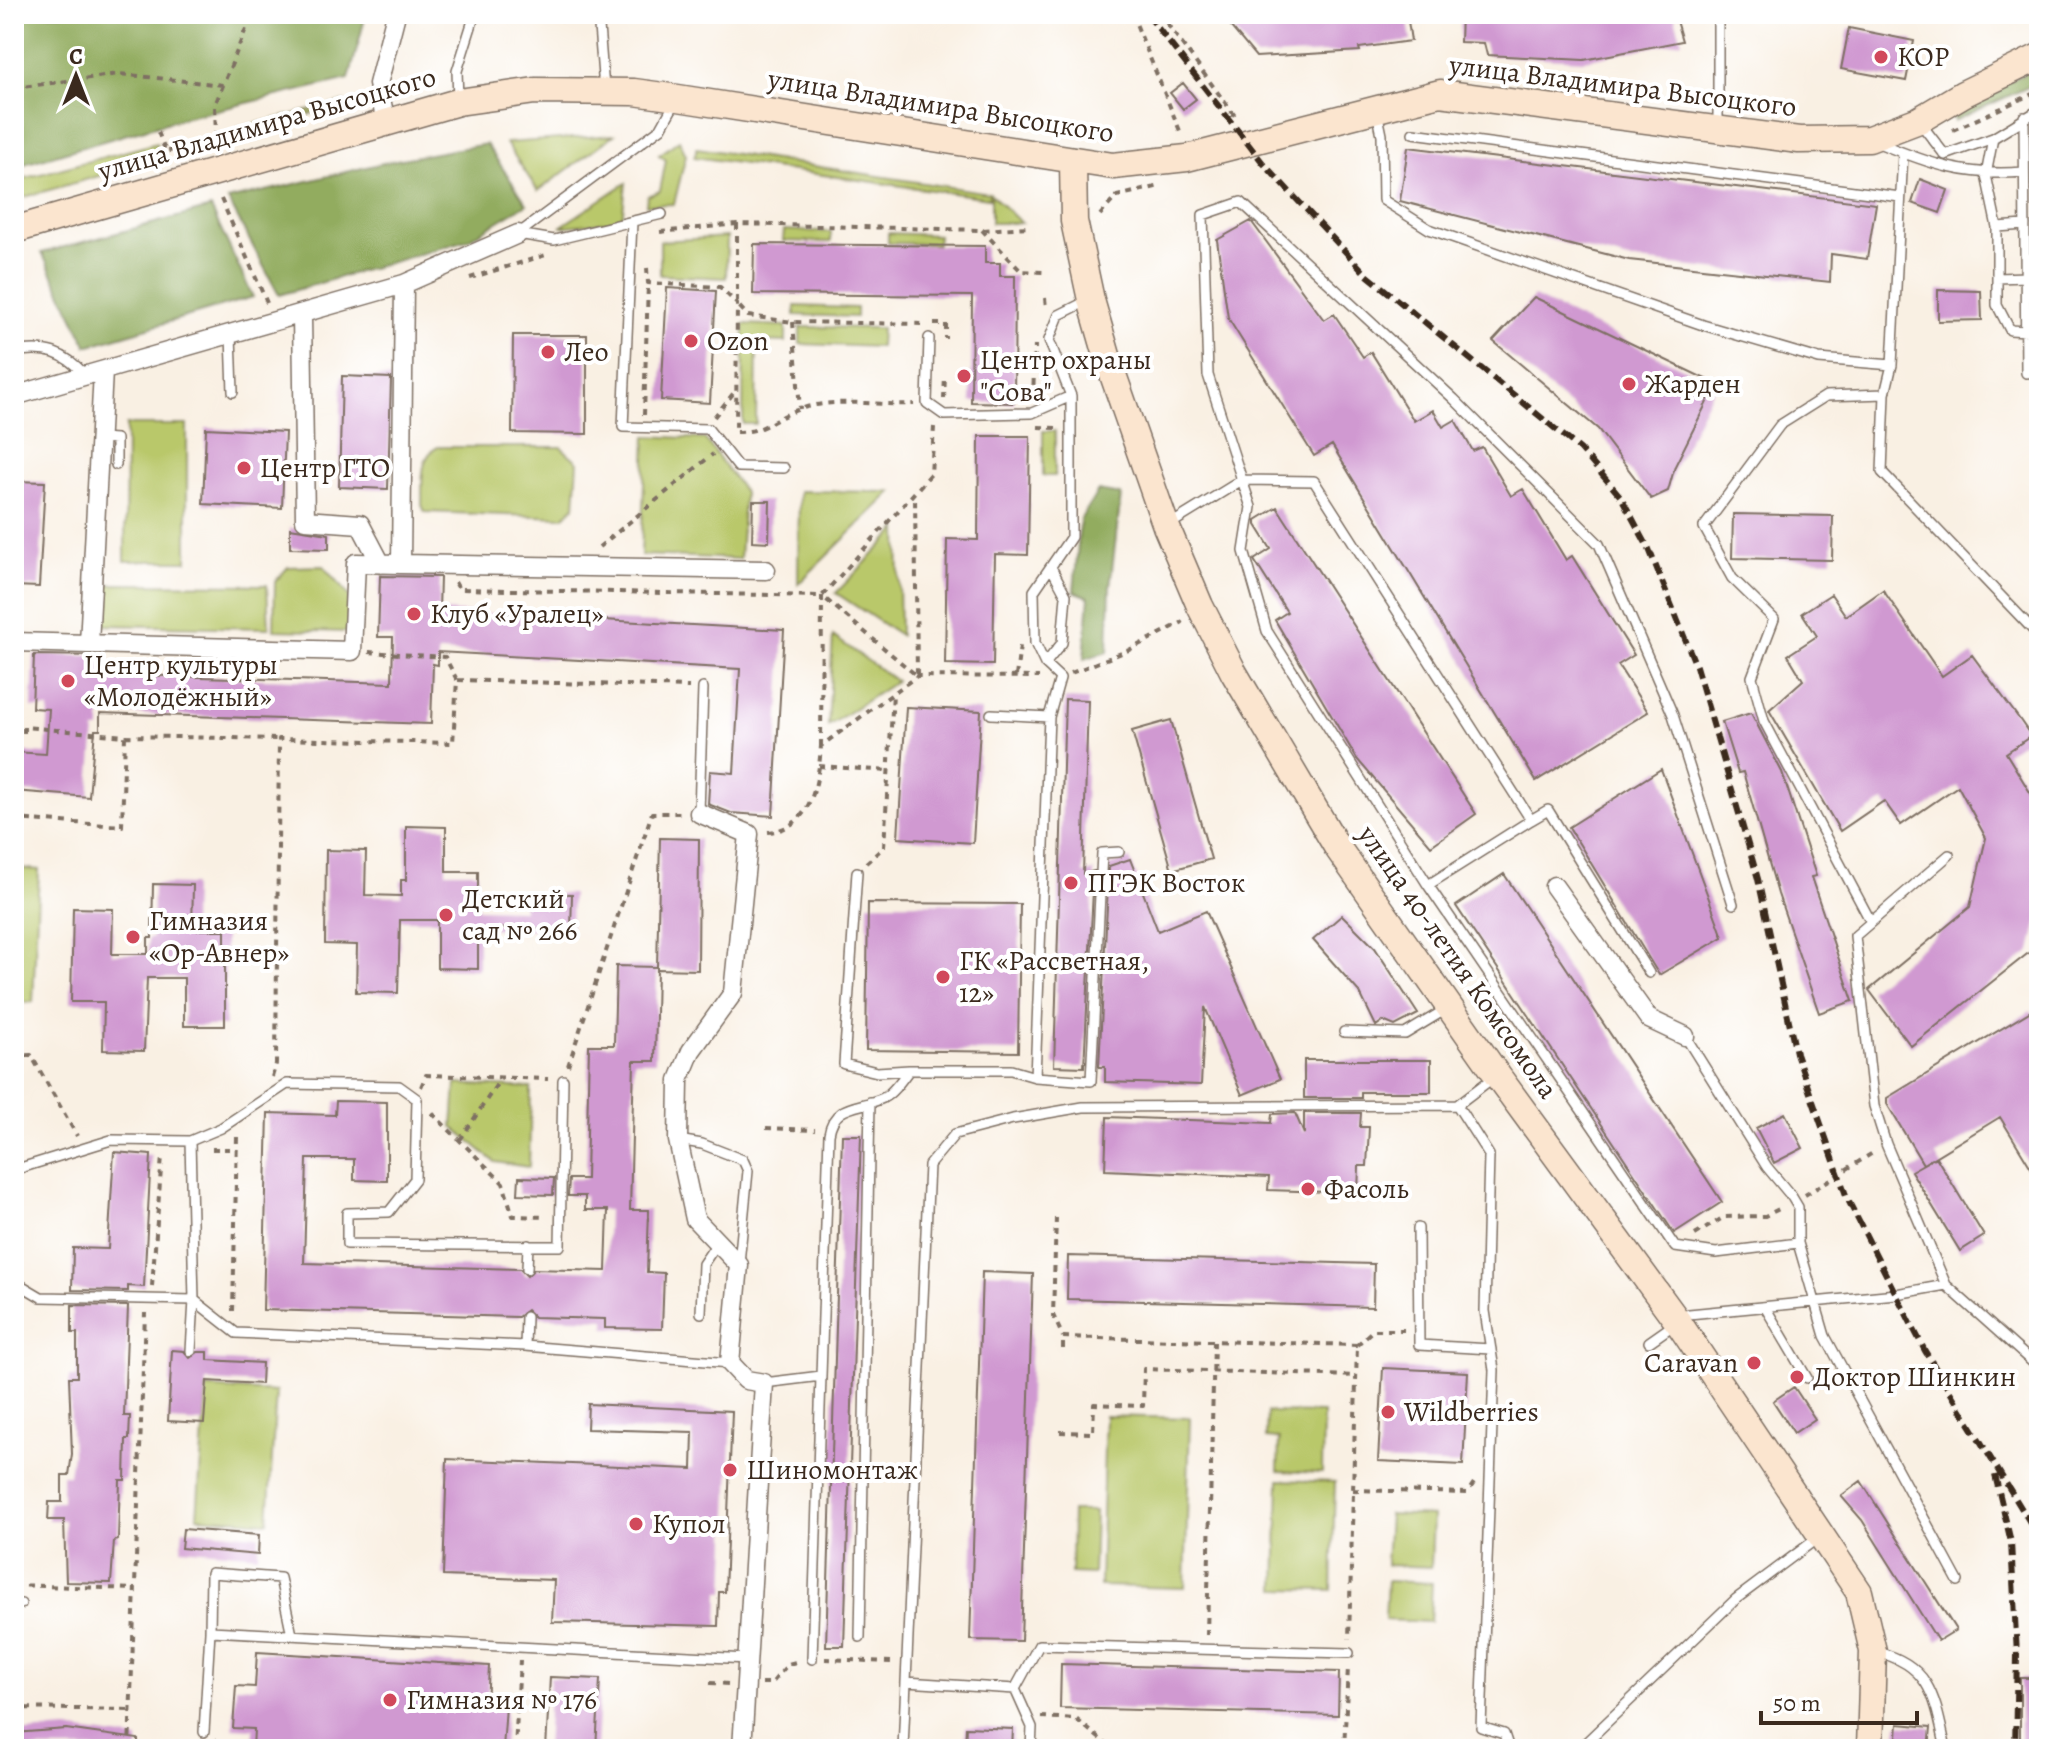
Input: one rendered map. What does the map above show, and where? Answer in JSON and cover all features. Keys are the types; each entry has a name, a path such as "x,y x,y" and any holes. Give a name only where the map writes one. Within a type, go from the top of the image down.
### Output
{"main road":[{"name":"улица Владимира Высоцкого","path":"14,230 458,102 535,91 678,98 1113,166 1187,158 1440,93 1799,140 1869,139 1919,120 1963,94 2039,57"},
{"name":"улица 40-летия Комсомола","path":"1073,162 1074,221 1091,300 1110,366 1166,526 1200,606 1234,673 1337,847 1448,1008 1678,1322 1859,1592 1873,1651 1870,1749"}],"street":[{"path":"386,123 378,84 396,14"},
{"path":"14,396 404,284 518,234"},
{"path":"401,564 404,284"},
{"path":"302,315 305,520 360,524 381,564"},
{"path":"89,644 100,438 94,374"},
{"path":"14,642 352,651 356,563 766,570"},
{"path":"699,813 749,834 733,993 691,1051 679,1080 678,1140 695,1219 739,1265 730,1363 746,1380 764,1383 742,1749"},
{"path":"1554,886 1649,1019 1685,1036"}],"lane":[{"path":"458,102 457,71 475,14"},
{"path":"548,14 598,18 604,92"},
{"path":"1718,14 1718,130"},
{"path":"518,234 661,128 678,98"},
{"path":"1376,108 1382,135 1383,200 1429,229 1703,325 1819,359 1892,365"},
{"path":"1919,120 1945,155 1993,138 2039,110"},
{"path":"2024,117 2026,373 2039,372"},
{"path":"1413,133 1900,197"},
{"path":"1993,138 1986,175 1997,227 1997,305 2010,330 2027,331"},
{"path":"1869,139 1932,164 1986,175 2024,172"},
{"path":"1903,153 1892,365 1885,394 1882,472 2039,636"},
{"path":"1733,904 1673,715 1599,544 1454,399 1241,202 1203,215 1208,375 1251,507 1244,551 1267,631 1428,885 1675,1247 1716,1253 1798,1243"},
{"path":"518,234 554,240 662,214"},
{"path":"632,222 623,427 708,429 738,467 784,468"},
{"path":"1997,227 2025,225"},
{"path":"1997,278 2026,277"},
{"path":"1035,1077 1049,717 1060,678 1045,664 1035,643 1034,591 1071,537 1071,396 1049,340 1059,315 1091,300"},
{"path":"231,335 233,392"},
{"path":"929,338 927,403 944,415 1032,413 1071,396"},
{"path":"14,352 40,349 61,353 94,374"},
{"path":"1871,922 1764,721 1752,677 1774,619 1732,578 1704,527 1780,425 1826,396 1885,394"},
{"path":"100,438 116,439 116,465"},
{"path":"1166,526 1242,480 1314,481 1531,820"},
{"path":"1045,664 1062,643 1066,595 1051,567"},
{"path":"699,813 703,688"},
{"path":"991,714 1049,717"},
{"path":"1428,885 1548,810 1649,973"},
{"path":"857,872 844,1064 877,1072 1011,1070 1035,1077 1091,1081 1102,853 1119,852"},
{"path":"1949,855 1855,936 1874,1106 1886,1144 1946,1285 2039,1368"},
{"path":"1344,1032 1405,1034 1448,1008"},
{"path":"1685,1036 1767,1167 1798,1207 1798,1243 1825,1336 1958,1581"},
{"path":"812,1659 829,1130 833,1118 845,1109 886,1097 909,1070"},
{"path":"903,1749 929,1165 955,1134 1083,1107 1457,1105 1497,1075"},
{"path":"14,1170 111,1140 190,1141 221,1128 287,1084 399,1086 417,1099 415,1179 389,1212 347,1213 347,1244 560,1246 563,1080"},
{"path":"860,1637 870,1102"},
{"path":"1457,1105 1489,1155 1485,1311 1494,1370 1481,1727 1504,1734 1509,1749"},
{"path":"678,1140 702,1144 743,1160 748,1171 739,1265"},
{"path":"190,1141 194,1300 191,1351"},
{"path":"1418,1228 1419,1345 1491,1349"},
{"path":"701,1313 703,1264 718,1242"},
{"path":"527,1269 528,1245"},
{"path":"14,1281 41,1297 145,1302 194,1300 236,1333 525,1346 730,1363"},
{"path":"1649,1342 1689,1314 1946,1285"},
{"path":"1765,1307 1807,1378"},
{"path":"525,1346 526,1317"},
{"path":"764,1383 821,1376"},
{"path":"1579,1749 1736,1599 1823,1534"},
{"path":"204,1732 211,1573 280,1578 292,1635"},
{"path":"210,1631 747,1659"},
{"path":"1015,1689 1039,1645 1349,1653"},
{"path":"1873,1651 1896,1657 1926,1679 1946,1749"},
{"path":"906,1682 1015,1689"},
{"path":"1015,1689 1032,1727 1031,1749"}],"path":[{"path":"216,137 215,105 252,14"},
{"path":"1132,14 1180,131"},
{"path":"1160,14 1235,116"},
{"path":"14,88 119,74 223,85"},
{"path":"1953,130 2039,91"},
{"path":"158,132 166,152 201,141"},
{"path":"221,199 265,297"},
{"path":"552,589 736,432 737,224"},
{"path":"1029,227 982,230 1021,271 1043,272"},
{"path":"646,258 644,416 658,417"},
{"path":"648,283 720,287 748,316 793,322 946,324 946,339"},
{"path":"793,322 800,409"},
{"path":"944,401 945,370"},
{"path":"736,390 713,419 736,432 759,432 800,409 851,402 944,401 956,406 932,430 931,474 822,596 821,746 812,804 786,831 749,834"},
{"path":"1032,413 1033,427 1064,428"},
{"path":"915,493 917,676"},
{"path":"444,564 459,589 822,596 917,676"},
{"path":"821,746 917,676 1060,678 1129,650 1185,621"},
{"path":"1016,676 1021,632"},
{"path":"14,734 24,735 24,727 125,736 453,743 457,680 445,657 352,651"},
{"path":"457,680 703,688"},
{"path":"857,872 884,847 893,693"},
{"path":"14,819 122,826 125,736"},
{"path":"276,1064 279,739"},
{"path":"819,766 889,771"},
{"path":"560,1217 513,1216 503,1183 417,1099 426,1075 563,1080 652,813 699,813"},
{"path":"14,1056 31,1055 84,1149"},
{"path":"460,1140 501,1078"},
{"path":"236,1333 231,1295 237,1135 247,1126"},
{"path":"766,1128 829,1130"},
{"path":"129,1749 145,1302 155,1280 163,1141"},
{"path":"1675,1247 1724,1217 1765,1216 1794,1202 1886,1144"},
{"path":"1056,1218 1053,1315 1063,1337 1063,1349"},
{"path":"1063,1337 1357,1345 1344,1749"},
{"path":"1206,1649 1214,1342"},
{"path":"1060,1432 1093,1433 1094,1404 1143,1406 1144,1369 1356,1376"},
{"path":"1353,1490 1467,1493 1482,1470 1491,1470"},
{"path":"14,1585 136,1589"},
{"path":"515,1749 521,1647"},
{"path":"14,1708 132,1710"},
{"path":"1027,1717 1076,1719 1111,1748 1155,1749"}],"green space":[{"path":"14,14 366,14 349,79 183,118 14,167"},
{"path":"2039,67 2039,82 1954,121 1949,109"},
{"path":"345,102 241,138 238,128"},
{"path":"614,135 538,191 506,143"},
{"path":"679,140 686,155 674,204 646,205 647,196 660,191 666,160 659,155"},
{"path":"157,143 156,160 14,200 14,181"},
{"path":"486,144 527,204 467,240 279,295 228,200 396,160"},
{"path":"697,148 989,193 989,198 694,157"},
{"path":"626,183 622,220 560,227"},
{"path":"991,194 1021,223 991,223"},
{"path":"211,208 253,297 87,346 42,253"},
{"path":"784,230 831,232 831,242 783,241"},
{"path":"888,233 938,235 937,244 888,243"},
{"path":"727,237 726,278 660,275 660,241"},
{"path":"795,306 856,308 856,317 795,315"},
{"path":"744,324 786,326 786,342 757,341 756,424 743,424"},
{"path":"800,327 881,328 880,347 800,344"},
{"path":"126,425 187,425 187,561 125,561"},
{"path":"1043,431 1055,431 1055,476 1043,476"},
{"path":"646,436 705,439 744,492 740,559 641,555"},
{"path":"438,447 561,447 578,462 575,506 563,517 425,512 422,505 424,465 427,457"},
{"path":"799,491 892,492 798,584"},
{"path":"1098,491 1121,495 1110,587 1108,652 1084,659 1089,597 1074,591 1080,520"},
{"path":"898,529 900,635 836,593"},
{"path":"323,566 349,596 349,632 274,630 275,582 288,567"},
{"path":"104,584 267,585 269,628 103,625"},
{"path":"833,636 896,681 828,726"},
{"path":"14,868 39,870 33,1002 14,1002"},
{"path":"456,1084 531,1088 529,1167 495,1162 453,1127"},
{"path":"206,1388 276,1392 268,1522 197,1517"},
{"path":"1267,1412 1323,1413 1322,1473 1278,1471 1279,1439 1266,1438"},
{"path":"1105,1416 1190,1418 1185,1588 1100,1586"},
{"path":"1279,1480 1335,1482 1332,1590 1276,1589"},
{"path":"1072,1511 1095,1511 1093,1574 1071,1573"},
{"path":"1389,1514 1433,1516 1431,1567 1386,1565"},
{"path":"1387,1581 1432,1583 1430,1622 1385,1620"}],"building":[{"path":"1220,14 1407,14 1411,41 1359,48 1360,51 1256,57"},
{"path":"1461,14 1674,14 1682,41 1584,60 1487,55 1484,43 1460,42"},
{"path":"1849,28 1914,41 1906,81 1841,69"},
{"path":"1183,83 1196,99 1183,109 1170,93"},
{"path":"1408,147 1876,204 1867,259 1831,254 1830,282 1629,260 1400,201"},
{"path":"1920,179 1948,190 1940,213 1912,203"},
{"path":"1251,221 1324,320 1334,314 1363,357 1371,352 1414,421 1433,410 1443,427 1455,420 1473,451 1482,447 1511,496 1523,489 1566,560 1572,556 1634,655 1618,665 1648,712 1536,781 1332,445 1314,456 1228,318 1217,240"},
{"path":"754,244 985,246 985,263 1000,263 1000,276 1015,276 1014,403 971,402 972,296 753,294"},
{"path":"667,288 716,291 710,403 661,400"},
{"path":"1938,290 1981,291 1982,320 1938,321"},
{"path":"1534,297 1716,384 1675,466 1668,491 1651,499 1598,429 1493,341"},
{"path":"513,335 587,335 587,434 512,433"},
{"path":"342,376 391,378 388,489 339,487"},
{"name":"Центр ГТО","path":"206,428 285,432 282,508 203,504"},
{"path":"979,436 1030,436 1028,555 995,554 993,665 945,664 947,539 978,540"},
{"path":"14,481 45,482 39,587 14,586"},
{"path":"753,501 770,501 769,542 752,541"},
{"path":"1277,507 1476,814 1431,846 1357,759 1275,620 1287,612 1254,560 1271,549 1256,520"},
{"path":"1733,514 1833,516 1832,560 1732,558"},
{"path":"290,528 329,534 329,549 290,548"},
{"path":"380,576 440,577 439,611 784,630 773,816 731,813 708,804 710,771 734,773 740,669 438,652 438,665 433,664 431,724 100,713 100,730 95,730 89,797 14,791 14,752 46,754 49,709 32,708 34,655 103,656 102,674 392,683 393,637 378,637"},
{"path":"1883,590 1942,676 1972,655 2020,720 2031,736 2006,753 2039,807 2039,917 2031,951 1911,1046 1869,990 1970,907 1986,838 1958,786 1901,825 1884,801 1840,831 1769,710 1803,680 1788,655 1817,636 1802,613 1831,594 1846,616"},
{"name":"ПГЭК Восток","path":"1065,699 1088,700 1083,874 1094,871 1084,1067 1054,1066"},
{"path":"906,707 981,711 973,843 898,838"},
{"path":"1751,713 1782,772 1816,876 1811,877 1853,1001 1819,1013 1778,894 1743,772 1738,773 1722,722"},
{"path":"1171,720 1211,859 1172,870 1132,731"},
{"path":"1661,769 1723,937 1659,975 1569,827"},
{"path":"406,826 446,827 446,872 478,872 478,909 523,910 523,893 572,894 571,930 478,928 478,969 437,968 437,920 400,920 398,993 356,992 357,945 325,944 326,850 366,851 365,895 401,896 401,880 406,880"},
{"path":"660,838 699,839 698,970 657,969 655,1061 634,1061 630,1210 649,1210 647,1272 664,1273 662,1329 605,1328 605,1319 534,1317 527,1310 518,1317 263,1310 268,1113 335,1115 336,1101 387,1102 387,1181 354,1180 354,1159 307,1159 304,1263 520,1269 527,1276 534,1269 606,1271 608,1210 585,1210 585,1196 568,1196 569,1179 586,1179 589,1045 614,1045 616,966 657,967"},
{"path":"1130,859 1158,931 1206,911 1280,1079 1242,1095 1205,1007 1201,1085 1105,1082 1105,1067 1099,1067 1109,866"},
{"path":"1504,874 1722,1202 1674,1233 1456,906"},
{"path":"153,884 193,885 192,930 225,930 225,1026 184,1026 184,978 147,978 144,1051 103,1050 104,1002 71,1002 73,908 113,909 112,954 148,954 148,938 152,938"},
{"name":"ГК «Рассветная, 12»","path":"868,903 1020,904 1018,1052 866,1050"},
{"path":"1342,915 1375,948 1418,1014 1395,1026 1383,1021 1376,1026 1360,993 1313,940"},
{"path":"2031,1011 2039,1025 2039,1181 2000,1117 1923,1164 1887,1104 1887,1098"},
{"path":"1304,1060 1431,1060 1431,1092 1361,1092 1361,1098 1304,1098"},
{"path":"1295,1113 1304,1134 1304,1113 1361,1113 1360,1127 1369,1127 1367,1166 1359,1166 1358,1193 1268,1190 1269,1177 1105,1170 1107,1117 1271,1123 1272,1114"},
{"path":"1785,1113 1803,1148 1774,1163 1756,1128"},
{"path":"842,1135 861,1135 844,1646 826,1646"},
{"path":"114,1152 151,1155 144,1287 128,1286 128,1291 72,1290 73,1248 108,1249"},
{"path":"1936,1157 1984,1236 1960,1251 1911,1171"},
{"path":"519,1177 554,1178 553,1195 518,1194"},
{"path":"1068,1256 1374,1264 1373,1307 1067,1299"},
{"path":"982,1272 1033,1274 1021,1641 970,1640"},
{"path":"72,1305 128,1306 124,1416 130,1416 129,1439 126,1439 125,1480 120,1480 118,1540 114,1541 111,1583 66,1582 64,1520 48,1520 49,1502 62,1502 62,1475 69,1475 72,1454 69,1377 77,1377 77,1333 72,1333"},
{"path":"172,1350 184,1351 190,1358 198,1352 208,1352 208,1360 262,1363 261,1384 207,1381 204,1423 168,1421"},
{"path":"1383,1368 1468,1372 1463,1465 1378,1461"},
{"path":"1794,1387 1815,1419 1794,1433 1773,1401"},
{"path":"588,1404 732,1411 725,1592 719,1592 718,1626 552,1622 554,1580 443,1576 447,1459 692,1469 693,1432 587,1429"},
{"path":"1861,1481 1956,1630 1938,1641 1862,1520 1841,1496"},
{"path":"183,1529 259,1535 258,1555 181,1548"},
{"path":"257,1652 489,1666 487,1705 506,1706 503,1749 253,1749 254,1729 233,1728 236,1686 255,1687"},
{"path":"1061,1664 1339,1672 1338,1715 1060,1708"},
{"path":"550,1677 600,1679 596,1749 546,1749"},
{"path":"2020,1678 2031,1678 2039,1683 2039,1749 2020,1749"},
{"path":"1898,1724 1931,1727 1929,1749 1896,1749"},
{"path":"966,1727 1013,1729 1012,1749 965,1749"},
{"path":"66,1729 138,1739 138,1749 14,1749 14,1733"}],"railway":[{"path":"1147,14 1263,163 1367,275 1580,449 1621,497 1649,549 1696,666 1758,879 1796,1053 1847,1198 1925,1351 2039,1537"},
{"path":"1995,1475 2011,1542 2017,1655 2015,1749"}],"place":[{"name":"КОР","path":"1881,57"},
{"name":"Ozon","path":"691,341"},
{"name":"Лео","path":"548,352"},
{"name":"Центр охраны \"Сова\"","path":"964,376"},
{"name":"Жарден","path":"1629,384"},
{"name":"Центр ГТО","path":"244,468"},
{"name":"Клуб «Уралец»","path":"414,614"},
{"name":"Центр культуры «Молодёжный»","path":"68,681"},
{"name":"ПГЭК Восток","path":"1071,883"},
{"name":"Детский сад № 266","path":"446,915"},
{"name":"Гимназия «Ор-Авнер»","path":"133,937"},
{"name":"ГК «Рассветная, 12»","path":"943,977"},
{"name":"Фасоль","path":"1308,1189"},
{"name":"Caravan","path":"1754,1363"},
{"name":"Доктор Шинкин","path":"1797,1377"},
{"name":"Wildberries","path":"1388,1412"},
{"name":"Шиномонтаж","path":"730,1470"},
{"name":"Купол","path":"636,1524"},
{"name":"Гимназия № 176","path":"390,1700"}]}
